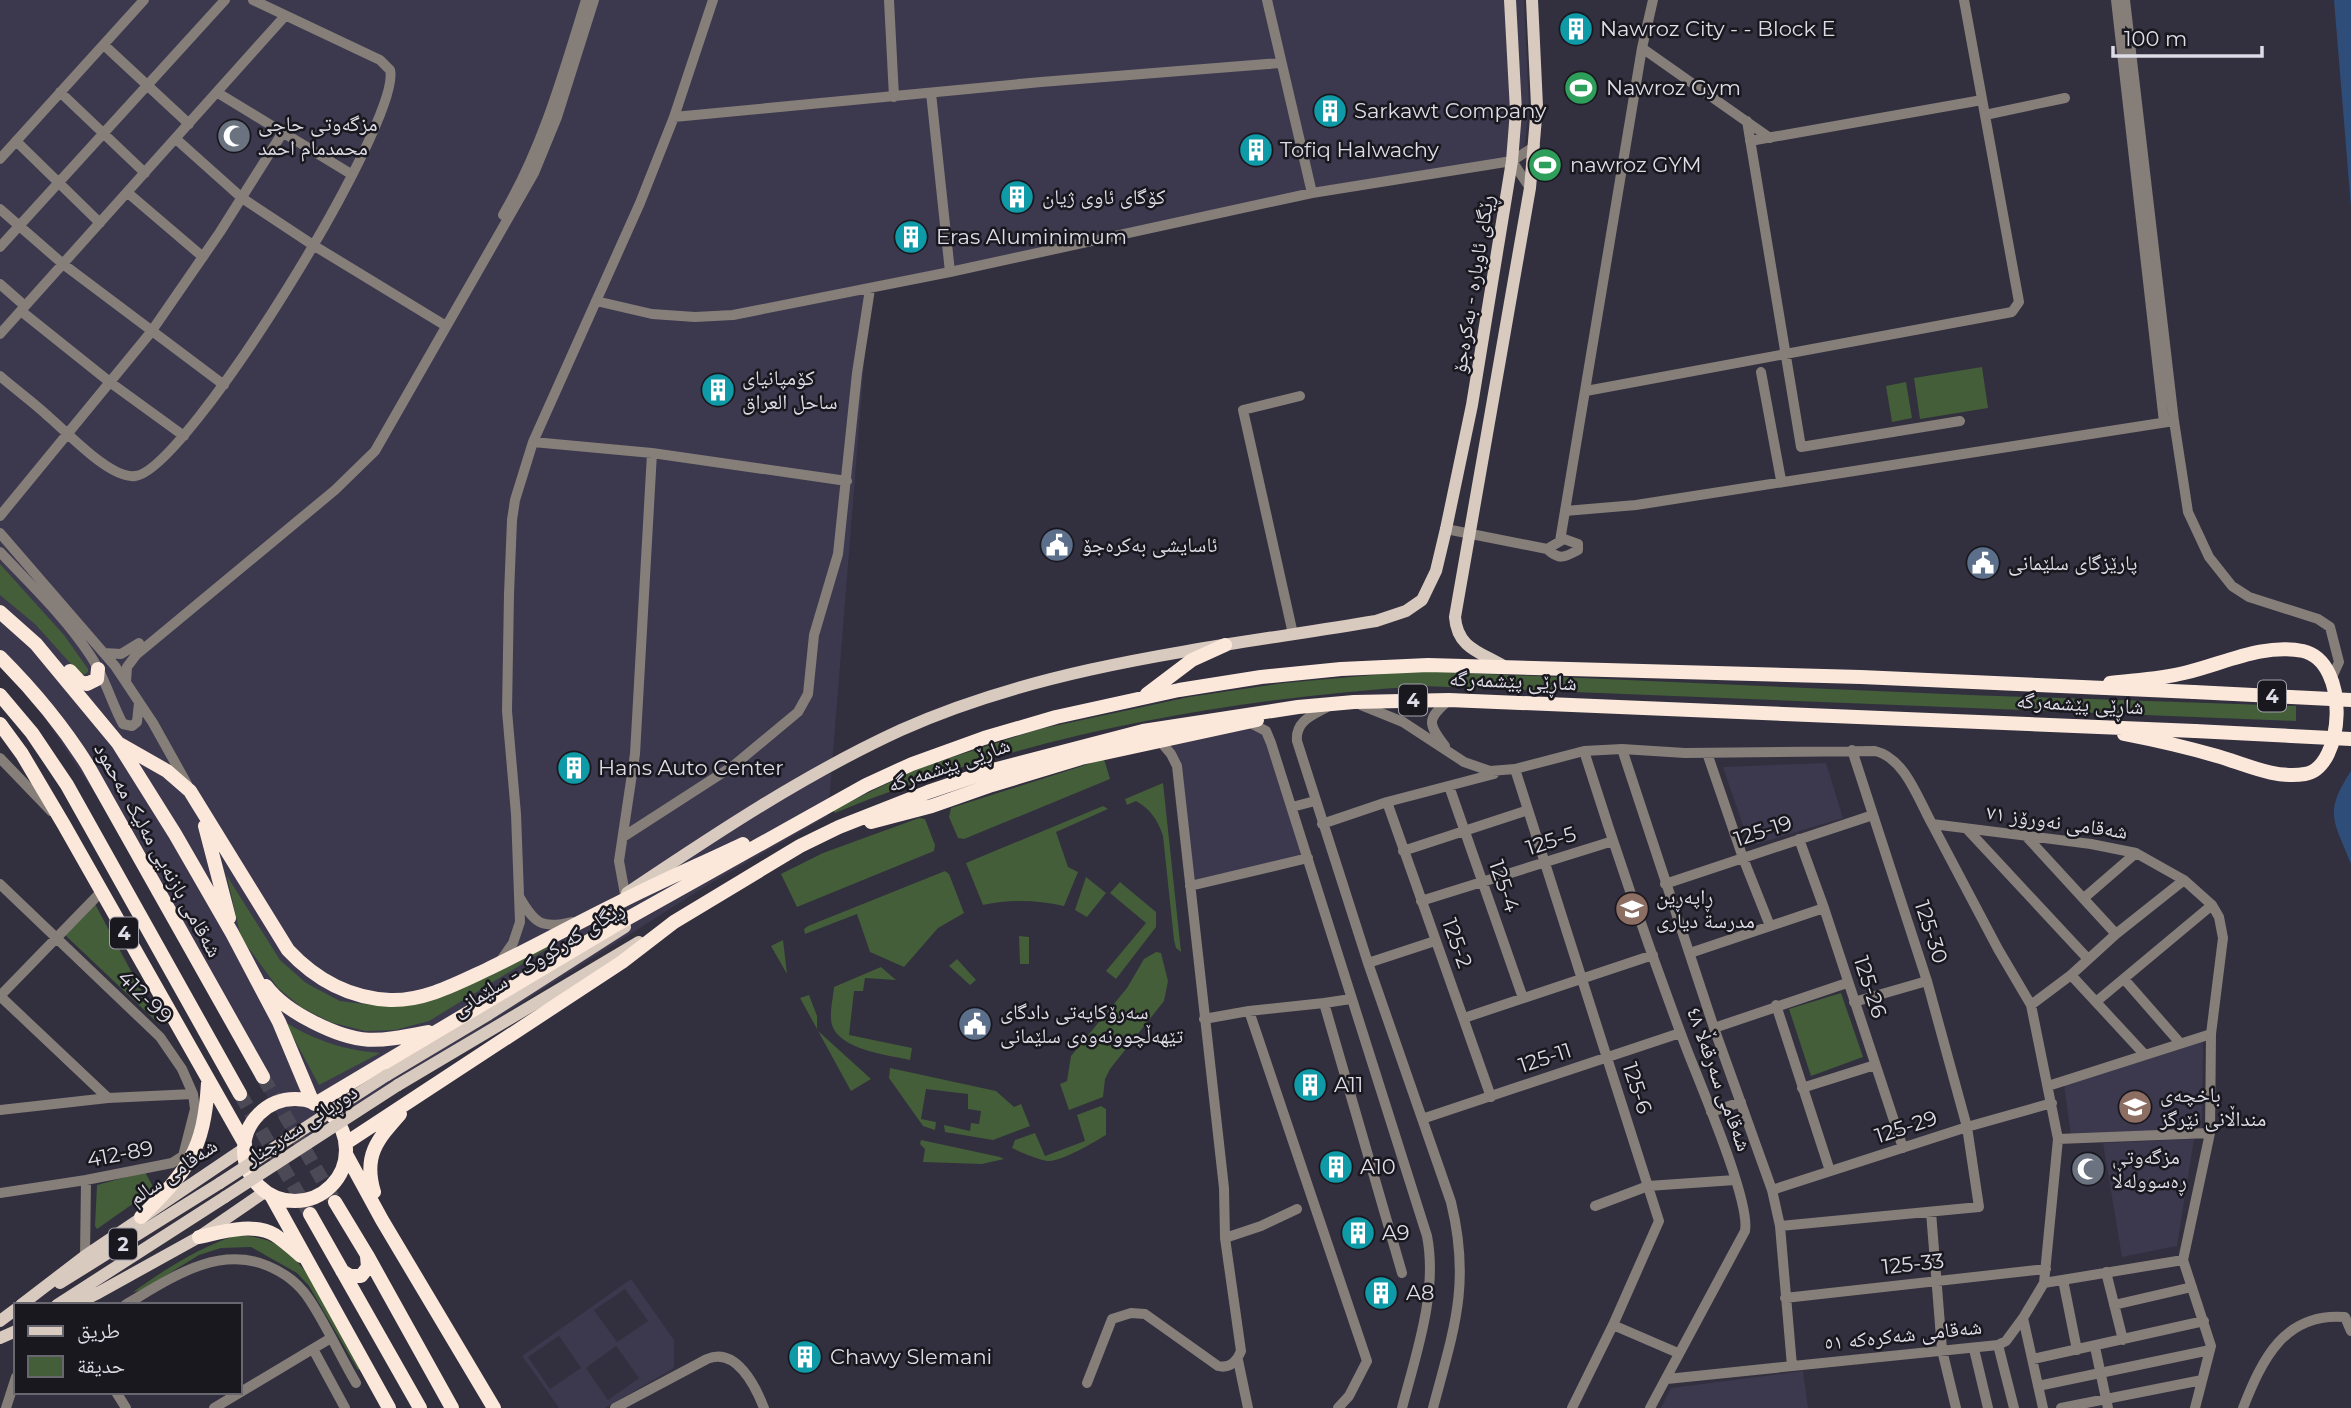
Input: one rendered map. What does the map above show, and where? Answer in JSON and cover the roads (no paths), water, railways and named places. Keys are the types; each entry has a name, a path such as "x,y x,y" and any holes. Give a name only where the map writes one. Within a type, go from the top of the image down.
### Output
{"highway":[{"path":"0,612 36,644 118,743 232,933 279,1022 314,1103"},
{"path":"36,644 54,653 80,682 87,684 94,681 99,669"},
{"path":"1133,700 1154,689 1192,660 1225,645"},
{"path":"2067,724 2178,746 2264,771 2304,774 2323,764 2331,749 2338,702 2333,675 2326,663 2316,655 2293,650 2244,655 2176,675 2070,688"},
{"name":"شەقامی بازنەیی مەلیک مەحمود","path":"0,657 41,701 82,756 263,1077"},
{"name":"شاڕێی پێشمەرگە","path":"314,1103 614,926 833,802 912,764 984,738 1056,718 1179,690 1261,677 1427,664 1861,677 2351,700"},
{"path":"0,695 32,733 67,785 240,1094"},
{"name":"شاڕێی پێشمەرگە","path":"674,922 800,846 839,827 961,780 1143,731 1298,707 1449,699 2067,724 2351,739"},
{"path":"839,827 892,818 1031,772 1251,722 1298,707"},
{"name":"4","path":"0,724 22,754 64,825 245,1146 249,1170 256,1182 269,1193"},
{"path":"118,743 167,771 190,791 288,950 322,980 354,993 390,1000 439,991 498,965 590,917 833,802"},
{"path":"199,808 232,933"},
{"name":"4","path":"346,1148 411,1101 622,962 674,922"},
{"path":"241,950 276,998 299,1016 346,1038 380,1040 440,1030"},
{"path":"368,1073 355,1090 356,1099 364,1110 380,1113 411,1101"},
{"path":"141,1217 171,1187 193,1156 204,1125 208,1083"},
{"path":"245,1146 253,1123 269,1107 291,1100 314,1103 328,1111 337,1122 346,1148 382,1220 494,1408"},
{"path":"382,1220 370,1181 371,1156 378,1140 411,1101"},
{"path":"269,1193 296,1201 320,1195 338,1178 346,1148"},
{"path":"269,1193 389,1408"},
{"path":"335,1202 452,1408"},
{"path":"310,1214 421,1408"},
{"path":"199,1237 236,1230 264,1231 278,1237 308,1262"},
{"path":"342,1271 350,1276 361,1276 368,1267 367,1255"},
{"path":"365,1312 365,1304 370,1296 379,1294 390,1298"}],"main road":[{"name":"ڕێگای ئاوبارە - بەکرەجۆ","path":"590,917 696,847 824,769 902,730 995,695 1049,679 1105,666 1376,621 1406,611 1422,600 1436,571 1446,529 1472,405 1507,195 1516,128 1510,0"},
{"path":"1502,665 1470,649 1457,630 1455,609 1471,534 1529,194 1536,129 1532,0"},
{"path":"1516,128 1526,132 1536,129"},
{"path":"1507,195 1529,194"},
{"name":"ڕێگای کەرکووک - سلێمانی","path":"387,1075 489,1014 708,874"},
{"name":"دوڕیانی سەرچنار","path":"60,1303 398,1085 674,922"},
{"name":"دوڕیانی سەرچنار","path":"220,1183 387,1075"},
{"name":"شەقامی سالم","path":"24,1303 85,1256 245,1146"},
{"path":"195,1180 218,1179 224,1184 232,1198 227,1217"},
{"name":"شەقامی سالم","path":"29,1303 220,1183"},
{"path":"77,1303 199,1237 269,1193"}],"street":[{"path":"0,159 144,0"},
{"path":"0,247 225,0"},
{"path":"0,376 68,435 116,472 131,477 152,469 184,436 223,385 313,245 383,109 391,82 390,70 380,60 253,0"},
{"path":"531,172 586,0"},
{"path":"126,682 127,667 136,655 330,491 362,457 394,413 550,136 594,0"},
{"path":"498,965 513,943 520,922 507,710 512,520 520,480 533,442 640,203 674,117 713,0"},
{"path":"889,0 894,97"},
{"path":"1267,0 1312,193"},
{"path":"1560,541 1642,48 1653,0"},
{"path":"1586,391 2012,313 2019,302 1964,0"},
{"path":"2116,0 2169,421 2188,512 2208,556 2225,579 2249,597 2318,619 2330,627 2339,662 2333,675"},
{"path":"2125,0 2169,421"},
{"path":"0,334 285,16"},
{"path":"104,45 190,124"},
{"path":"1642,48 1770,138"},
{"path":"674,117 1280,62"},
{"path":"60,92 145,173"},
{"path":"218,93 351,174"},
{"path":"931,93 950,272"},
{"path":"1985,115 2065,98"},
{"path":"1750,141 1982,100"},
{"path":"1747,121 1801,447 1960,421"},
{"path":"0,516 151,332 284,132"},
{"path":"176,139 242,198 313,245 443,324"},
{"path":"16,141 100,223"},
{"path":"596,301 652,314 716,317 870,289 1312,193 1512,160 1535,146"},
{"path":"1512,160 1529,194"},
{"path":"128,193 203,257"},
{"path":"0,209 63,264 223,385"},
{"path":"0,284 23,308 111,383 184,436"},
{"path":"623,837 733,766 798,712 808,694 814,635 838,554 857,373 870,289"},
{"path":"1760,373 1781,480"},
{"path":"1293,635 1243,410 1300,396"},
{"path":"1565,511 1636,505 1781,480 2169,421"},
{"path":"533,442 652,453 847,481"},
{"path":"625,894 619,861 635,754 652,453"},
{"path":"104,653 115,655 131,650 330,491"},
{"path":"1446,529 1547,549 1555,556 1563,558 1578,547 1566,540 1547,549"},
{"path":"0,533 126,682 166,745 190,791"},
{"path":"0,552 67,625 99,669 123,724 132,726 137,722 139,702"},
{"path":"1449,699 1435,712 1431,726 1452,754"},
{"path":"1354,702 1402,722 1477,768 1510,770"},
{"path":"1331,704 1302,723 1297,732 1297,741 1322,824 1451,1202 1461,1261 1457,1315 1434,1408"},
{"path":"1230,716 1251,722 1268,735 1424,1224 1430,1269 1427,1300 1402,1408"},
{"path":"1160,741 1177,766 1224,1188 1225,1238 1241,1351 1238,1360 1248,1408"},
{"path":"1322,824 1463,781 1584,751 1622,749 1707,753 1875,751 1891,757 1902,769 1932,824"},
{"path":"1622,749 1665,884 1772,1190 1780,1226 1792,1366"},
{"name":"125-30","path":"1852,750 1927,981 1967,1127 1979,1207 1931,1212"},
{"name":"شەقامی سەرقەڵا ٤٨","path":"1584,751 1747,1221 1745,1231 1650,1408"},
{"path":"1707,753 1743,858 1770,926"},
{"path":"0,758 64,825"},
{"path":"1463,781 1464,762"},
{"name":"125-6","path":"1510,770 1528,810 1659,1221 1613,1325 1572,1408"},
{"name":"125-4","path":"1449,786 1523,998"},
{"path":"1292,807 1315,801"},
{"name":"125-2","path":"1387,802 1491,1097"},
{"path":"1403,851 1528,810"},
{"name":"125-19","path":"1665,884 1873,815"},
{"name":"شەقامی نەورۆز ٧١","path":"1932,824 2091,844 2136,853 2184,880 2212,905"},
{"name":"شەقامی شەکرەکە ٥١","path":"1667,1379 1998,1345 2006,1341 2044,1283 2058,1139 2031,1005 1932,824"},
{"path":"1967,828 2088,959"},
{"path":"2026,836 2116,934"},
{"name":"125-26","path":"1799,839 1903,1148"},
{"name":"125-5","path":"1421,901 1613,841"},
{"path":"2084,898 2136,853"},
{"path":"1189,886 1308,858"},
{"path":"2031,1005 2184,880"},
{"name":"412-99","path":"0,884 160,1037 182,1069 193,1094"},
{"path":"101,892 0,996 108,1098"},
{"path":"520,897 532,918 544,924 563,924 590,917"},
{"path":"2097,1001 2212,905 2219,917 2222,938 2211,1034 2210,1133 2183,1260 2211,1346 2195,1408"},
{"path":"1690,953 1824,908"},
{"path":"1368,959 1435,941"},
{"path":"1464,1018 1653,955"},
{"path":"2071,975 2145,1055"},
{"path":"2124,979 2180,1043"},
{"path":"1854,1002 1927,981"},
{"path":"1714,1028 1847,983"},
{"path":"1204,1019 1351,999"},
{"path":"1324,1003 1402,1273"},
{"path":"1776,1005 1830,1171"},
{"path":"1249,1011 1367,1361 1349,1395 1338,1408"},
{"name":"125-11","path":"1422,1119 1680,1033"},
{"path":"2048,1086 2211,1034"},
{"path":"1802,1088 1875,1065"},
{"path":"0,1099 5,1110 108,1098 193,1094"},
{"name":"412-89","path":"0,1193 172,1163 183,1156 195,1109 193,1094"},
{"path":"1711,1112 1741,1102"},
{"name":"125-29","path":"1772,1190 1967,1127 2052,1103"},
{"path":"2058,1139 2210,1133"},
{"path":"85,1256 86,1180"},
{"path":"1595,1206 1648,1186 1735,1180"},
{"path":"1225,1238 1261,1226 1297,1209"},
{"path":"1780,1226 1931,1212 1942,1350 1956,1408"},
{"path":"129,1303 189,1269 224,1260 242,1259 275,1269 294,1282 309,1299 356,1383"},
{"path":"2044,1283 2183,1260"},
{"name":"125-33","path":"1785,1298 2046,1269"},
{"path":"2106,1272 2123,1340"},
{"path":"2063,1280 2077,1350"},
{"path":"2114,1305 2192,1287"},
{"path":"1087,1383 1112,1319 1131,1313 1145,1314 1218,1366 1229,1366 1238,1360"},
{"path":"2242,1408 2259,1370 2291,1330 2308,1320 2328,1316 2345,1317 2351,1331"},
{"path":"2023,1318 2043,1408"},
{"path":"2033,1359 2204,1321"},
{"path":"1613,1325 1678,1353"},
{"path":"242,1391 331,1338"},
{"path":"1998,1345 2014,1408"},
{"path":"2095,1347 2107,1404"},
{"path":"313,1349 345,1408"},
{"path":"1973,1349 1988,1408"},
{"path":"2038,1385 2210,1350"},
{"path":"615,1408 707,1359 718,1356 729,1358 738,1365 763,1404 774,1408"},
{"path":"2061,1408 2107,1404 2202,1380"},
{"path":"14,1383 7,1403 16,1408"},
{"path":"214,1408 237,1394"}],"water":[{"path":"2334,0 2351,0 2351,207"},
{"path":"2351,771 2351,864 2336,827 2334,808"}],"tunnel":[{"path":"263,1077 335,1202"},
{"path":"240,1094 310,1214"}],"place":[{"name":"Nawroz City - - Block E","path":"1576,29"},
{"name":"Nawroz Gym","path":"1581,88"},
{"name":"Sarkawt Company","path":"1330,111"},
{"name":"مزگەوتی حاجی محمدمام احمد","path":"234,136"},
{"name":"Tofiq Halwachy","path":"1256,150"},
{"name":"nawroz GYM","path":"1545,165"},
{"name":"کۆگای ئاوی ژیان","path":"1017,197"},
{"name":"Eras Aluminimum","path":"911,237"},
{"name":"کۆمپانیای ساحل العراق","path":"718,390"},
{"name":"ئاسایشی بەکرەجۆ","path":"1057,545"},
{"name":"پارێزگای سلێمانی","path":"1983,563"},
{"name":"Hans Auto Center","path":"574,768"},
{"name":"ڕاپەڕین مدرسة ديارى","path":"1632,909"},
{"name":"سەرۆکایەتی دادگای تێهەڵچوونەوەی سلێمانی","path":"975,1024"},
{"name":"A11","path":"1310,1085"},
{"name":"باخچەی منداڵانی نێرگز","path":"2135,1107"},
{"name":"A10","path":"1336,1167"},
{"name":"مزگەوتی ڕەسوولەڵا","path":"2088,1169"},
{"name":"A9","path":"1358,1233"},
{"name":"A8","path":"1381,1293"},
{"name":"Chawy Slemani","path":"805,1357"}]}
